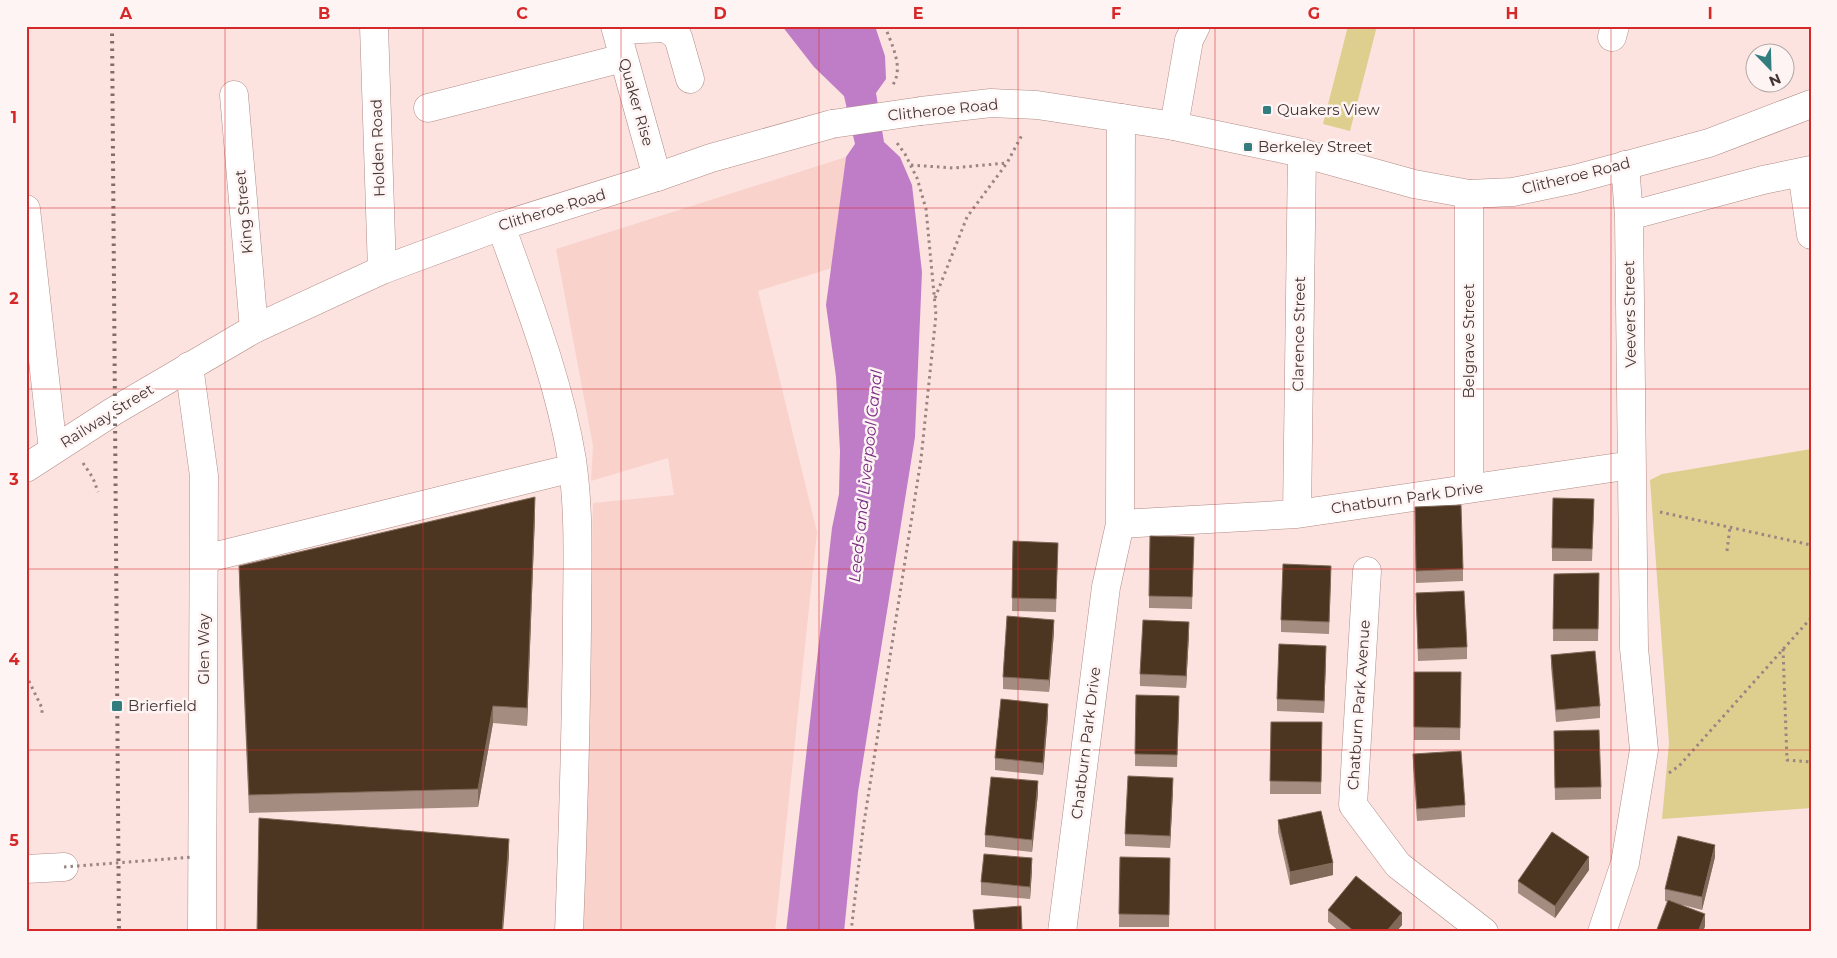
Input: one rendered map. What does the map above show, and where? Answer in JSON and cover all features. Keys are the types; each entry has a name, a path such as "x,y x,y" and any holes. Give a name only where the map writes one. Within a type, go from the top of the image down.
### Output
{"street":[{"name":"Holden Road","path":"374,26 382,270"},
{"path":"1174,126 1189,40 1196,26"},
{"path":"615,28 666,28 678,37 690,79"},
{"name":"Quaker Rise","path":"615,28 657,177"},
{"path":"428,108 623,58"},
{"name":"King Street","path":"234,95 254,329"},
{"name":"Clitheroe Road","path":"189,366 254,329 382,270 501,226 711,158 832,124 991,103 1037,105 1174,126 1302,153 1414,184 1469,194 1512,192 1575,179 1625,164 1710,143 1811,104"},
{"path":"1120,524 1121,118"},
{"name":"Clarence Street","path":"1297,514 1302,153"},
{"name":"Veevers Street","path":"1625,164 1628,216 1632,464"},
{"path":"1628,216 1763,180 1806,171 1811,235"},
{"name":"Belgrave Street","path":"1469,194 1469,489"},
{"path":"26,209 53,450"},
{"path":"501,226 527,299 559,402 573,468 577,512 576,772 569,932"},
{"name":"Railway Street","path":"26,468 189,366"},
{"name":"Glen Way","path":"189,366 204,476 202,932"},
{"path":"1602,932 1625,862 1644,750 1634,648 1632,464"},
{"name":"Chatburn Park Drive","path":"1062,932 1106,587 1120,524 1297,514 1632,464"},
{"path":"204,559 573,468"},
{"name":"Chatburn Park Avenue","path":"1367,571 1353,805 1398,865 1484,932"},
{"path":"26,869 64,866"}],"path":[{"path":"885,26 897,55 896,80 887,92"},
{"path":"934,299 967,217 1007,162 1037,105"},
{"path":"852,932 864,829 921,459 936,316 926,208 905,154 894,141"},
{"path":"910,165 953,168 1007,162"},
{"path":"1632,506 1811,545"},
{"path":"1727,550 1730,527"},
{"path":"1636,797 1679,766 1811,618"},
{"path":"1783,649 1787,760 1811,762"},
{"path":"26,675 42,708 42,712"},
{"path":"64,866 192,857"}],"shaded area":[{"path":"1348,26 1377,26 1350,131 1323,124"},
{"path":"846,157 832,268 758,291 817,532 775,932 583,932 593,503 674,495 668,458 591,481 593,446 556,249"},
{"path":"1811,449 1811,808 1662,819 1669,743 1650,480 1662,474"}],"water":[{"name":"Leeds and Liverpool Canal","path":"782,26 875,26 885,56 886,79 876,93 884,142 900,157 912,185 922,272 915,437 858,792 844,932 786,932 832,528 839,494 840,451 836,377 826,305 846,157 855,144 844,96 814,67"}],"building":[{"path":"535,497 527,708 493,706 478,789 249,795 239,566"},
{"path":"1553,498 1594,499 1592,549 1552,548"},
{"path":"1461,505 1463,569 1416,571 1415,507"},
{"path":"1150,536 1194,537 1192,597 1149,596"},
{"path":"1013,541 1058,543 1056,599 1012,598"},
{"path":"1283,564 1331,566 1329,622 1281,620"},
{"path":"1599,573 1598,629 1553,629 1554,574"},
{"path":"1464,591 1467,647 1418,649 1416,593"},
{"path":"1007,616 1054,620 1049,680 1003,677"},
{"path":"1143,620 1189,622 1186,676 1140,674"},
{"path":"1279,644 1326,646 1324,701 1277,699"},
{"path":"1595,651 1600,706 1556,710 1551,655"},
{"path":"1414,672 1461,672 1460,728 1414,727"},
{"path":"1136,695 1179,696 1177,755 1135,754"},
{"path":"1001,699 1048,704 1043,763 995,758"},
{"path":"1271,722 1322,722 1321,782 1270,781"},
{"path":"1599,730 1601,787 1555,788 1554,731"},
{"path":"1461,751 1465,805 1417,809 1413,754"},
{"path":"1128,776 1173,778 1170,836 1125,834"},
{"path":"991,777 1038,781 1032,840 985,835"},
{"path":"1321,811 1333,863 1290,872 1278,820"},
{"path":"259,818 509,839 502,932 257,932"},
{"path":"1552,832 1589,857 1555,906 1518,881"},
{"path":"1678,836 1715,845 1702,897 1665,889"},
{"path":"984,854 1032,858 1030,887 981,882"},
{"path":"1120,857 1170,858 1169,915 1119,914"},
{"path":"1356,876 1402,913 1386,932 1355,932 1328,910"},
{"path":"1668,900 1705,914 1698,932 1656,932"},
{"path":"1021,906 1022,932 975,932 973,910"}],"railway":[{"path":"112,26 119,932"}],"place":[{"name":"Quakers View","path":"1267,110"},
{"name":"Berkeley Street","path":"1248,147"},
{"name":"Brierfield","path":"117,706"}]}
